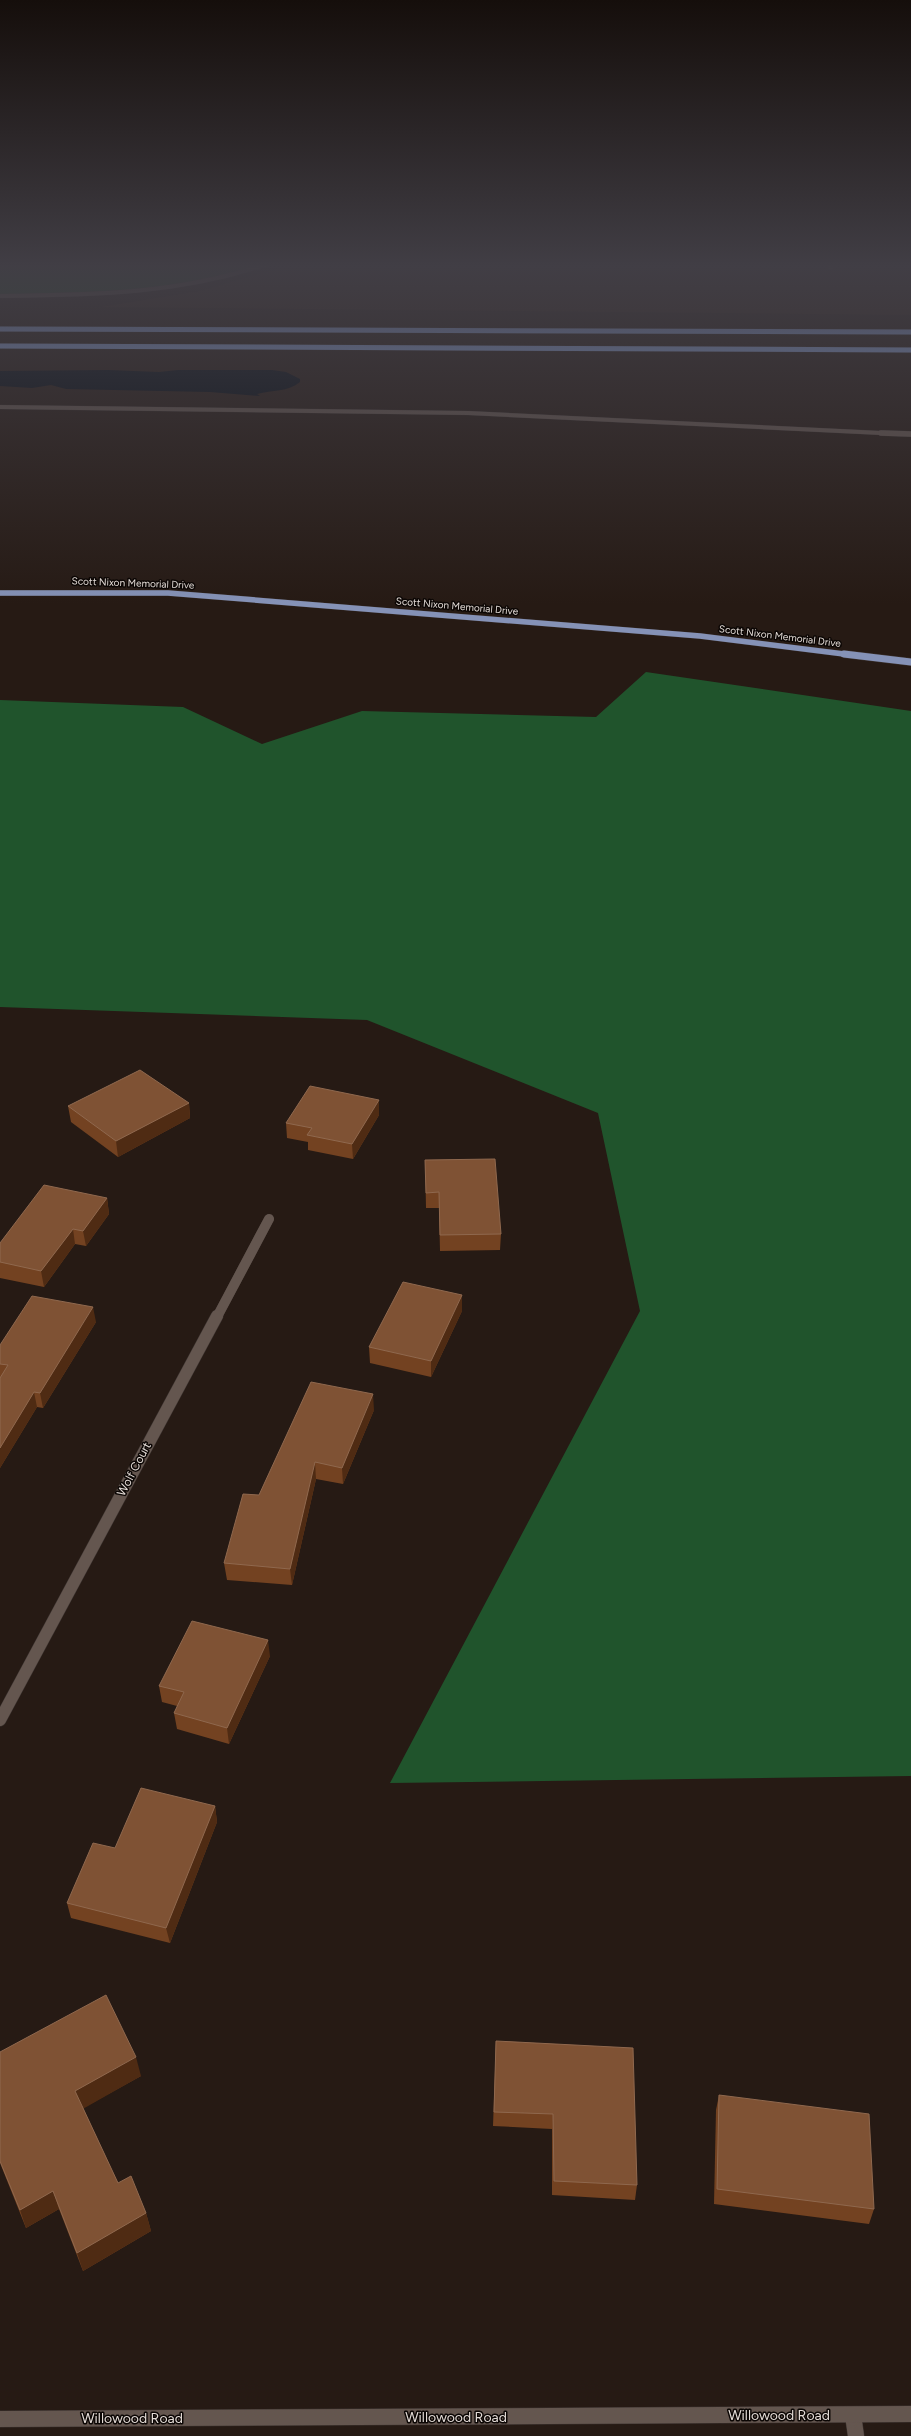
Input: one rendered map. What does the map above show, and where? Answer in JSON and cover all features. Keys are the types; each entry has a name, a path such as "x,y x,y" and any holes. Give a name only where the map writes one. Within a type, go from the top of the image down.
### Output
{"main road":[{"name":"Scott Nixon Memorial Drive","path":"0,593 176,593 700,636 911,662"}],"street":[{"path":"0,407 468,413 911,434"},
{"name":"Wolf Court","path":"0,1720 269,1219"},
{"name":"Willowood Road","path":"0,2419 911,2414"},
{"path":"852,2415 856,2436"}],"green space":[{"path":"646,672 911,711 911,1776 390,1783 640,1311 598,1113 367,1020 0,1007 0,700 183,707 262,744 362,711 596,717"}],"shaded area":[{"path":"0,377 295,377 300,379 300,382 290,388 257,394 260,396 210,392 66,389 51,385 32,388 0,386"}],"building":[{"path":"140,1070 189,1103 116,1141 68,1106"},
{"path":"310,1086 379,1100 352,1144 307,1135 312,1128 286,1123"},
{"path":"495,1159 501,1234 440,1235 439,1192 426,1193 425,1160"},
{"path":"44,1185 107,1198 83,1231 73,1229 41,1271 0,1262 0,1243"},
{"path":"403,1282 462,1295 431,1361 369,1347"},
{"path":"32,1296 93,1307 40,1393 34,1392 0,1448 0,1378 8,1365 0,1364 0,1345"},
{"path":"311,1382 373,1394 342,1468 315,1462 290,1569 224,1563 243,1494 259,1495"},
{"path":"192,1621 268,1640 227,1728 174,1713 184,1692 159,1686"},
{"path":"141,1788 215,1806 166,1928 67,1903 93,1843 115,1848"},
{"path":"106,1995 136,2057 75,2091 118,2183 131,2176 146,2213 77,2253 53,2191 20,2210 0,2161 0,2052"},
{"path":"496,2041 633,2048 637,2185 554,2181 553,2114 494,2112"},
{"path":"719,2095 869,2114 874,2209 717,2189"}]}
